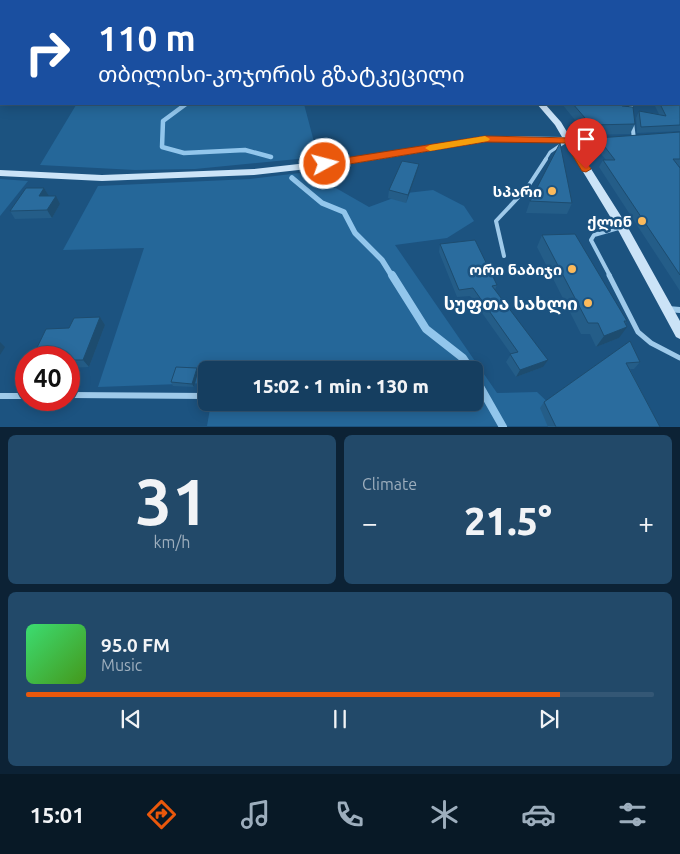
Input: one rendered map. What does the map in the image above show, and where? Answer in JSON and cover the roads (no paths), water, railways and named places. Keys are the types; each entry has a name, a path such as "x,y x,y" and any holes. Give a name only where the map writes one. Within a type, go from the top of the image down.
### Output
{"street":[{"path":"542,105 558,124 622,228 680,333"},
{"path":"0,173 102,178 254,172 343,162 485,139 630,139 631,105"},
{"path":"667,309 680,310"},
{"path":"80,395 198,396"},
{"path":"0,396 15,396"}],"lane":[{"path":"504,256 496,221 527,188 550,152 568,140"},
{"path":"622,228 594,235 592,240 638,332 651,343 680,358"}],"waterway":[{"path":"185,105 163,121 162,147 184,153 245,150 271,157"},
{"path":"292,178 322,203 344,212 355,233 382,260 392,276"},
{"path":"392,275 426,329 465,361"},
{"path":"483,392 503,427"}],"place":[{"name":"სპარი","path":"552,191"},
{"name":"ქლინ","path":"642,221"},
{"name":"ორი ნაბიჯი","path":"572,269"},
{"name":"სუფთა სახლი","path":"588,303"}]}
